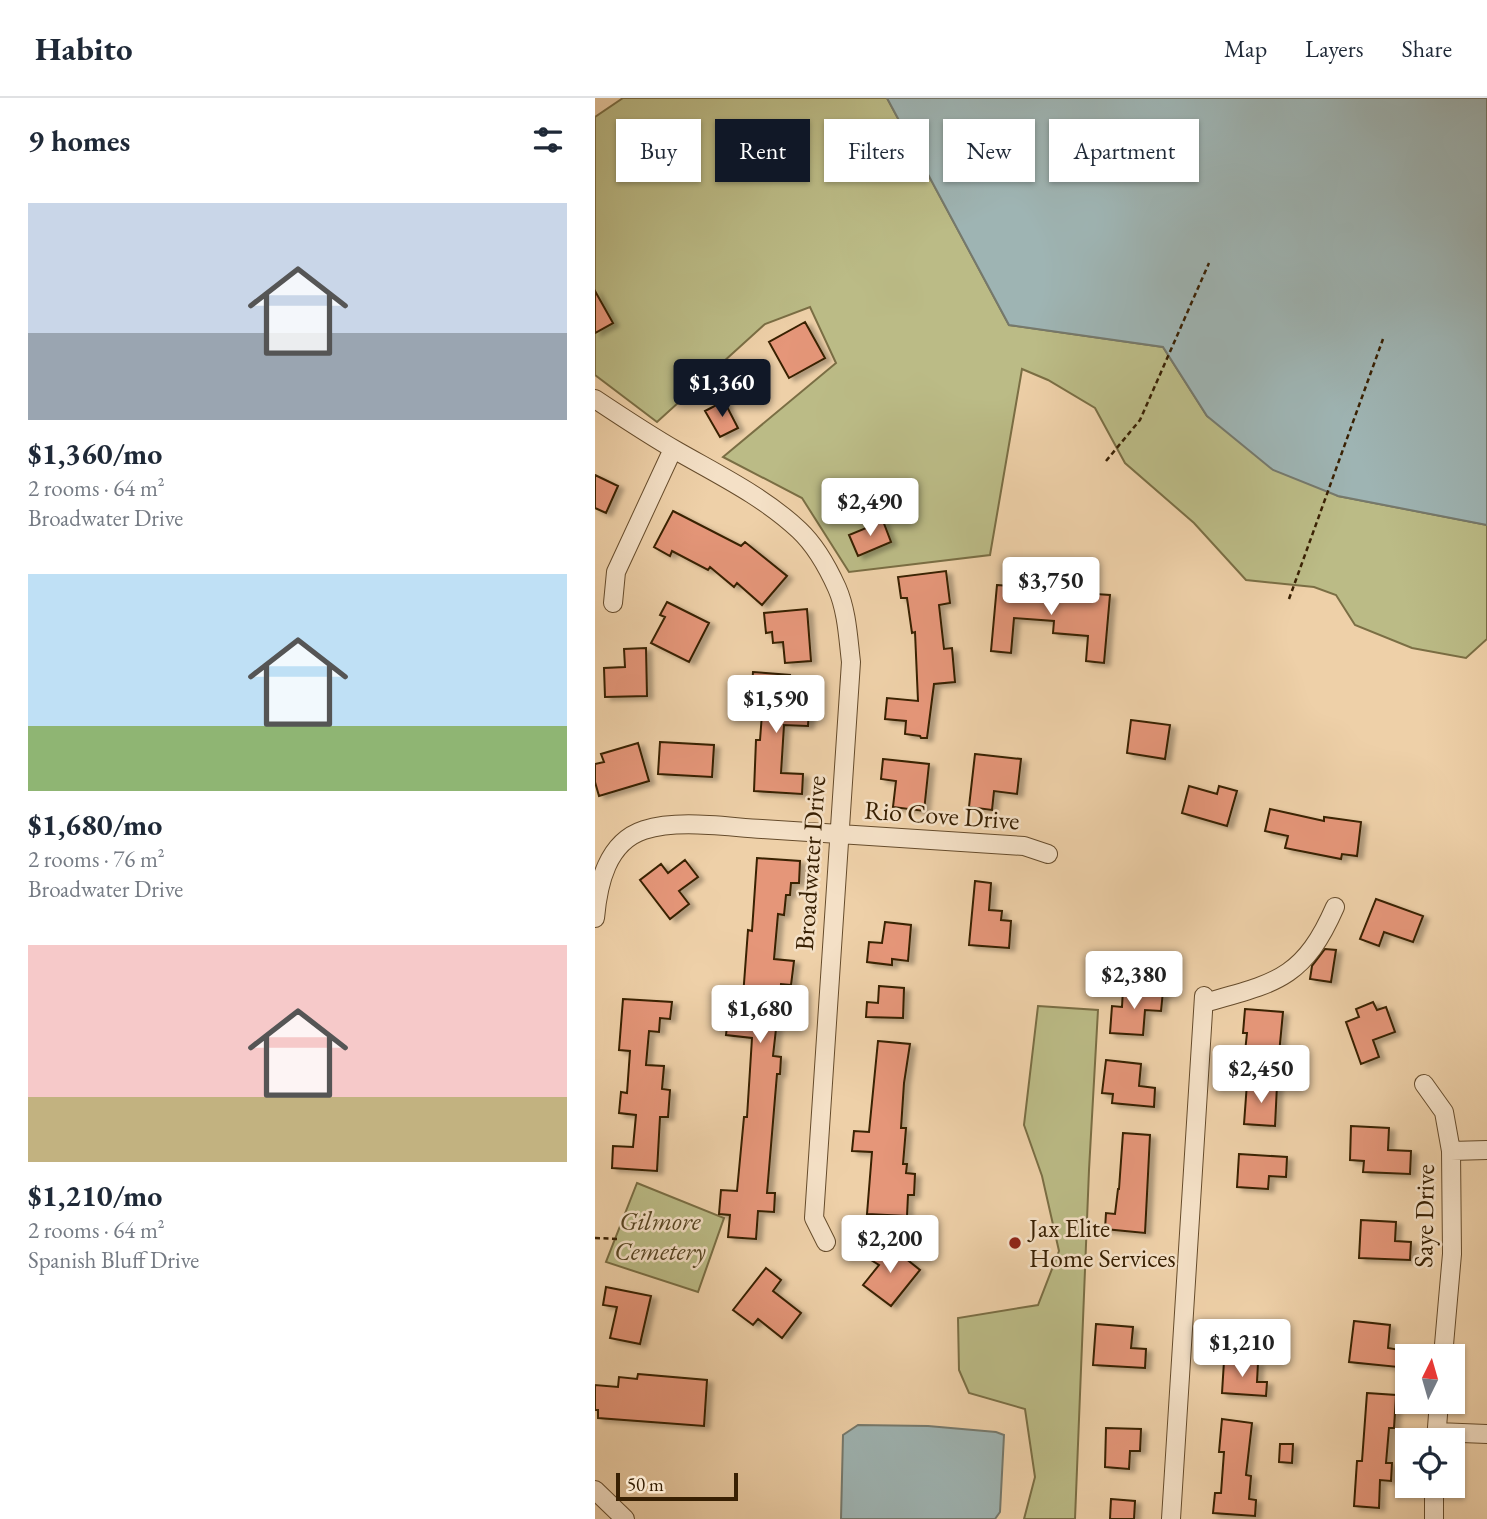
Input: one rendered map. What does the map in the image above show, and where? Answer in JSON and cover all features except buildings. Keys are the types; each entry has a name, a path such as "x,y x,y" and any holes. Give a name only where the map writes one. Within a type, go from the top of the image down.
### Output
{"street":[{"name":"Broadwater Drive","path":"595,400 737,485 800,531 819,556 838,590 847,626 851,662 814,1218 826,1241"},
{"path":"613,603 616,572 673,449"},
{"name":"Rio Cove Drive","path":"595,918 597,896 606,864 622,843 643,830 701,826 838,834 1024,846 1048,854"},
{"path":"1171,1519 1204,999 1267,985 1300,965 1326,928 1335,907"},
{"name":"Saye Drive","path":"1424,1084 1444,1112 1451,1150 1452,1254 1444,1344"},
{"path":"1451,1150 1487,1150"},
{"path":"1465,1435 1487,1434"},
{"path":"595,1490 625,1519"},
{"path":"1434,1498 1434,1519"}],"path":[{"path":"1106,461 1140,420 1209,263"},
{"path":"1289,599 1383,339"},
{"path":"595,1238 619,1239"}],"green space":[{"path":"623,98 887,98 898,119 824,119 824,182 929,182 929,176 1009,325 1163,347 1207,416 1338,496 1487,525 1487,639 1466,658 1412,648 1355,625 1336,595 1314,587 1246,580 1194,523 1125,463 1095,408 1048,380 1022,369 990,555 849,572 802,498 723,457 836,363 810,307 765,324 657,422 595,375 595,117"},
{"path":"1038,1006 1098,1010 1075,1519 1024,1519 1035,1477 1025,1409 969,1393 959,1370 958,1318 1038,1305 1059,1251 1042,1176 1024,1125"},
{"name":"Gilmore Cemetery","path":"637,1183 724,1218 698,1292 606,1262"}],"water":[{"path":"887,98 1487,98 1487,525 1338,496 1273,470 1207,416 1163,347 1009,325 929,176 929,119 898,119"},
{"path":"858,1425 928,1426 1004,1435 1000,1512 995,1519 841,1519 843,1435"}],"place":[{"name":"Jax Elite Home Services","path":"1015,1243"}]}
